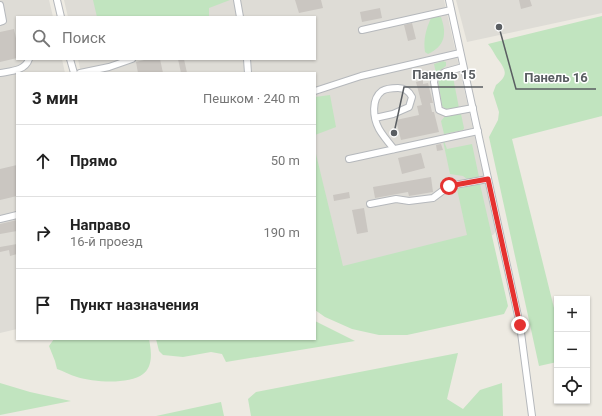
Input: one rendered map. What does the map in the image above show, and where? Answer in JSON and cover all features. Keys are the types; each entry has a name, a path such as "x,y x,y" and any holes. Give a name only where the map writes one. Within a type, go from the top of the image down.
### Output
{"street":[{"path":"57,0 61,16"},
{"path":"237,0 240,16"},
{"path":"449,0 520,325 532,416"},
{"path":"0,5 3,21 0,22"},
{"path":"362,30 451,10"},
{"path":"316,91 361,76 460,53"},
{"path":"0,73 21,69 28,63 28,60"},
{"path":"70,60 74,72"},
{"path":"85,72 109,67 129,60"},
{"path":"247,60 248,72"},
{"path":"463,67 445,72 435,78 434,82 439,110 446,113 473,108"},
{"path":"375,118 393,114 409,107 412,97 410,92 402,88 390,88 383,91 375,101 375,118 379,129 394,149"},
{"path":"349,159 478,132"},
{"path":"370,204 396,199 409,201 433,198 449,186 488,179"},
{"path":"0,219 16,215"}],"shaded area":[{"path":"0,0 49,0 53,16 16,16 16,60 62,60 65,72 16,72 16,329 0,333"},
{"path":"64,0 444,0 496,231 493,235 334,273 316,196 316,72 81,72 78,60 316,60 316,16 68,16"},
{"path":"456,0 602,0 602,13 467,42"}],"green space":[{"path":"93,0 230,0 209,8 209,16 97,16"},
{"path":"435,16 441,17 444,34 438,47 428,54 425,52 425,35 431,18"},
{"path":"602,16 602,116 512,139 554,308 554,363 539,366 489,137 498,120 499,112 493,93 496,85 503,78 505,72 488,44"},
{"path":"443,61 446,62 446,66 436,73 434,64"},
{"path":"452,72 459,108 446,109 442,106 438,79"},
{"path":"330,95 336,127 316,135 316,97"},
{"path":"461,114 464,128 463,130 444,134 441,121 446,115"},
{"path":"443,141 447,149 472,144 479,177 467,179 463,176 450,174"},
{"path":"316,154 343,266 467,235 457,189 480,184 508,306 504,314 407,335 379,335 352,329 325,317 316,311"},
{"path":"316,322 355,341 226,362 222,354 211,352 183,357 163,355 159,351 156,340 316,340"},
{"path":"53,340 149,340 151,358 149,367 143,374 129,380 111,382 84,379 57,369 49,346"},
{"path":"458,353 447,399 463,409 480,390 502,383 503,416 251,416 248,399 256,392"},
{"path":"0,383 30,392 71,401 0,415"},
{"path":"221,402 224,416 156,416"}],"building":[{"path":"295,0 321,0 323,8 299,13"},
{"path":"519,0 530,0 532,6 521,9"},
{"path":"380,8 382,18 362,22 360,12"},
{"path":"412,23 416,39 408,41 404,25"},
{"path":"14,29 16,38 16,58 0,62 0,32"},
{"path":"144,60 160,60 163,72 138,72 136,62"},
{"path":"178,60 184,60 187,72 181,72"},
{"path":"423,80 423,84 428,83 433,103 430,103 432,112 434,112 439,132 401,140 396,120 419,115 417,106 422,105 416,82"},
{"path":"441,144 443,150 437,151 436,145"},
{"path":"421,153 425,168 402,174 398,158"},
{"path":"16,165 16,196 0,200 0,169"},
{"path":"431,177 433,192 409,196 408,192 375,198 373,187"},
{"path":"349,192 350,198 334,201 333,195"},
{"path":"364,208 368,232 357,234 352,210"},
{"path":"16,220 16,231 0,234 0,224"},
{"path":"16,244 16,254 10,256 9,250 0,252 0,247"}],"place":[{"name":"Панель 16","path":"499,27"},
{"name":"Панель 15","path":"394,133"}],"route":[{"path":"449,186 488,179 520,325"}]}
